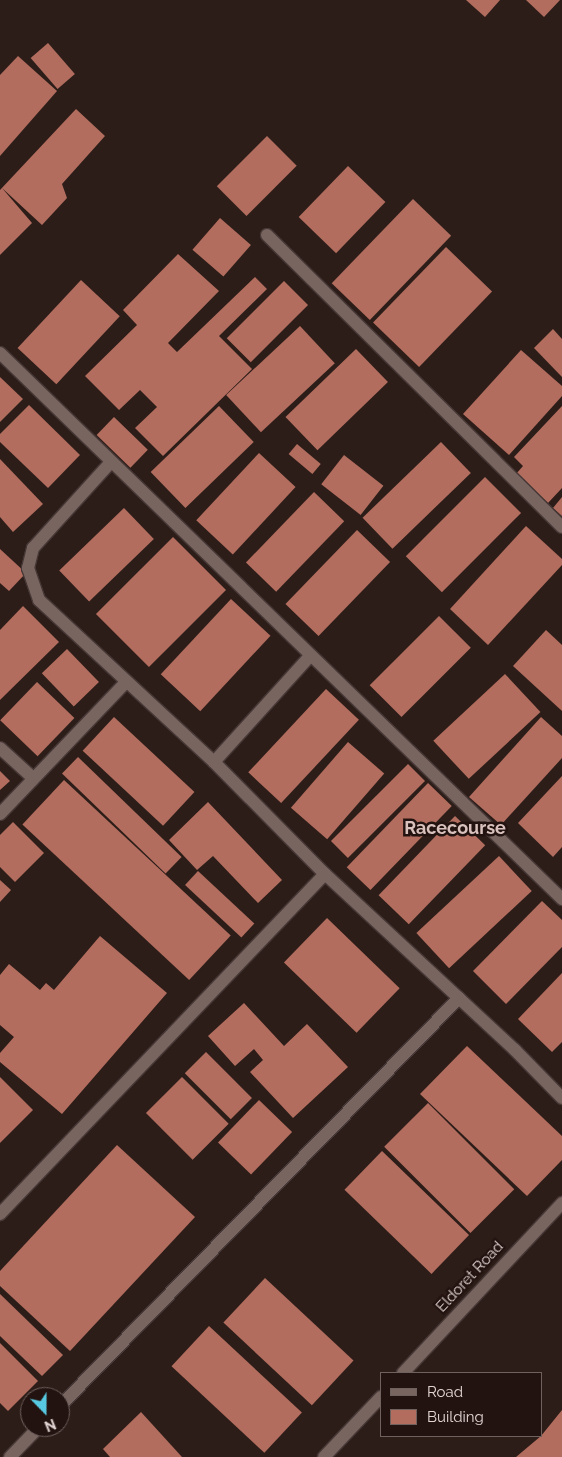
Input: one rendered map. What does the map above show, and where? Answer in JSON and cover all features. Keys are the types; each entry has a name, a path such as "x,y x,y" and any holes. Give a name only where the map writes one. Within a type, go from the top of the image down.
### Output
{"street":[{"path":"267,235 562,527"},
{"path":"0,353 311,655 343,683 562,899"},
{"path":"111,462 33,548 28,568 39,600 125,683 214,762 325,874 459,998 562,1098"},
{"path":"214,762 311,655"},
{"path":"0,814 125,683"},
{"path":"0,748 33,778"},
{"path":"0,1214 325,874"},
{"path":"70,1396 459,998"},
{"name":"Eldoret Road","path":"404,1372 562,1203"},
{"path":"324,1457 380,1398"},
{"path":"10,1457 29,1437"}],"building":[{"path":"466,0 500,0 485,17"},
{"path":"526,0 560,0 544,17"},
{"path":"48,43 75,74 58,89 31,58"},
{"path":"18,56 57,91 0,156 0,75"},
{"path":"76,109 105,136 62,184 67,198 42,225 2,188 32,223 0,255 0,190"},
{"path":"267,136 297,166 246,216 217,186"},
{"path":"348,166 385,202 336,253 299,217"},
{"path":"413,199 451,236 370,320 332,283"},
{"path":"220,218 251,245 223,277 192,250"},
{"path":"446,247 492,291 419,367 373,323"},
{"path":"178,254 219,291 168,343 177,352 255,277 267,289 219,336 252,369 163,456 135,428 157,407 140,390 119,410 85,376 137,325 123,310"},
{"path":"81,280 120,316 56,384 18,348"},
{"path":"284,281 308,305 251,362 227,338"},
{"path":"300,326 335,363 261,432 226,395"},
{"path":"553,329 562,339 562,377 534,348"},
{"path":"356,349 388,382 317,450 286,417"},
{"path":"521,350 562,386 562,396 509,455 463,414"},
{"path":"0,377 23,399 0,422"},
{"path":"29,405 80,455 48,488 0,442 0,434"},
{"path":"219,406 254,442 185,508 151,472"},
{"path":"562,406 562,488 548,503 516,474 523,466 514,457"},
{"path":"114,417 148,450 130,468 97,435"},
{"path":"441,442 471,473 392,549 363,518"},
{"path":"297,444 321,464 312,474 289,454"},
{"path":"259,453 296,487 233,554 196,520"},
{"path":"344,455 383,486 361,515 321,484"},
{"path":"0,459 43,504 13,532 0,517"},
{"path":"485,477 521,513 442,592 406,556"},
{"path":"314,492 344,521 276,592 246,562"},
{"path":"562,497 562,516 553,508"},
{"path":"124,508 154,539 89,601 59,571"},
{"path":"526,526 562,559 562,565 488,645 450,609"},
{"path":"357,530 390,562 319,636 285,604"},
{"path":"173,537 226,590 149,667 96,614"},
{"path":"0,549 26,573 9,591 0,583"},
{"path":"231,599 270,636 200,711 161,674"},
{"path":"23,606 59,642 0,700 0,630"},
{"path":"439,616 471,648 402,717 370,685"},
{"path":"546,630 562,645 562,711 513,666"},
{"path":"67,649 99,682 74,706 42,673"},
{"path":"505,674 540,712 469,779 433,741"},
{"path":"37,682 74,718 38,756 0,720"},
{"path":"326,689 359,720 281,803 248,772"},
{"path":"114,717 194,792 163,826 83,751"},
{"path":"541,717 562,736 562,758 501,825 469,797"},
{"path":"348,742 384,773 327,839 291,808"},
{"path":"78,757 182,857 166,874 62,774"},
{"path":"408,764 425,781 348,858 331,841"},
{"path":"0,771 10,781 0,790"},
{"path":"562,776 562,847 553,857 518,823"},
{"path":"64,780 231,935 189,980 22,825"},
{"path":"428,783 452,806 370,890 347,867"},
{"path":"208,802 282,880 258,903 213,856 197,870 169,840"},
{"path":"455,816 485,845 409,924 379,895"},
{"path":"13,822 44,853 15,882 0,867 0,835"},
{"path":"499,856 532,891 449,968 416,933"},
{"path":"198,871 254,924 241,937 185,885"},
{"path":"0,880 11,890 0,902"},
{"path":"542,901 562,920 562,947 506,1004 473,971"},
{"path":"327,918 400,988 357,1033 284,963"},
{"path":"100,936 167,993 62,1114 0,1062 0,1053 14,1037 0,1025 0,975 9,964 40,990 46,983 54,990"},
{"path":"562,973 562,1042 552,1052 518,1019"},
{"path":"244,1003 284,1046 307,1024 348,1067 293,1118 250,1072 263,1060 254,1049 235,1066 208,1036"},
{"path":"467,1046 562,1136 562,1160 527,1196 420,1094"},
{"path":"206,1052 252,1098 231,1119 185,1073"},
{"path":"0,1077 33,1110 0,1143"},
{"path":"182,1077 229,1124 193,1160 146,1113"},
{"path":"259,1100 292,1132 251,1174 218,1142"},
{"path":"428,1103 514,1189 470,1233 384,1147"},
{"path":"117,1145 195,1217 70,1351 0,1286 0,1271"},
{"path":"382,1151 469,1235 432,1274 344,1190"},
{"path":"265,1278 353,1361 312,1405 223,1323"},
{"path":"0,1294 63,1355 42,1376 0,1336"},
{"path":"209,1326 302,1413 264,1453 171,1366"},
{"path":"0,1343 38,1381 32,1387 20,1387 20,1399 8,1411 0,1403"},
{"path":"562,1410 562,1457 516,1457 542,1437"},
{"path":"141,1412 182,1457 110,1457 103,1449"}],"district":[{"name":"Racecourse","path":"455,828"}]}
